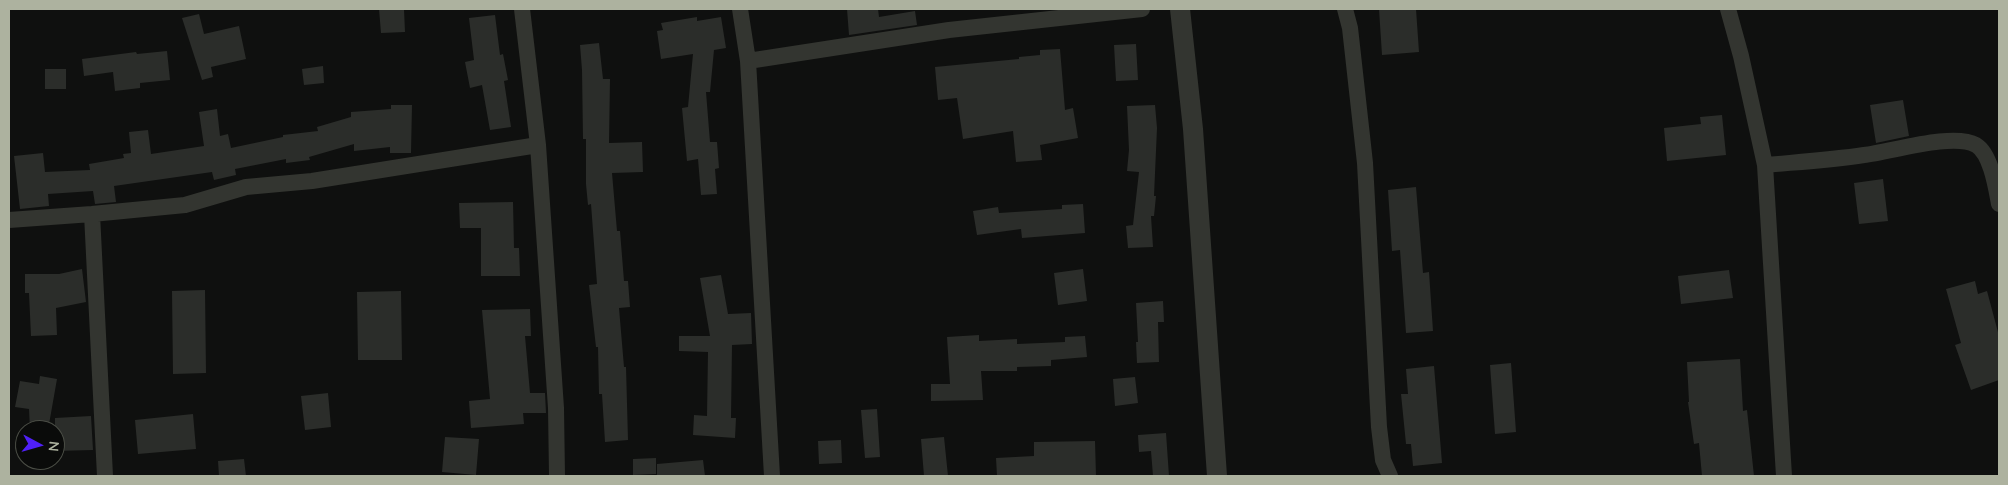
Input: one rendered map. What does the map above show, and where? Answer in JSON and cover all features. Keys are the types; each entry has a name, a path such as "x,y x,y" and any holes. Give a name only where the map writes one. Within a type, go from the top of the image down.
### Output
{"street":[{"path":"522,9 538,145 556,408 557,476"},
{"path":"740,9 748,61 772,476"},
{"path":"748,61 949,30 1142,9"},
{"path":"1180,9 1193,128 1217,476"},
{"path":"1345,9 1350,28 1364,163 1383,460 1390,476"},
{"path":"1728,9 1742,56 1765,165 1784,476"},
{"path":"1765,165 1865,155 1943,141 1962,141 1977,146 1988,157 1999,204"},
{"path":"9,220 185,205 246,187 349,175 538,145"},
{"path":"92,214 105,476"}],"building":[{"path":"379,9 404,9 405,32 381,33"},
{"path":"847,9 878,9 879,17 915,11 917,25 849,35"},
{"path":"1379,9 1416,9 1419,52 1382,55"},
{"path":"199,14 204,34 239,26 246,59 211,67 213,77 202,80 182,18"},
{"path":"495,15 500,55 503,54 508,80 504,81 511,127 490,130 482,85 470,88 465,62 474,60 469,18"},
{"path":"697,17 697,21 721,17 726,48 714,50 710,92 706,92 710,142 717,142 719,168 715,169 717,194 701,195 698,159 687,161 682,108 688,107 693,54 661,59 657,31 663,30 661,23"},
{"path":"599,43 603,79 610,79 609,143 642,142 643,172 612,173 617,231 620,231 624,281 628,281 630,307 619,308 624,367 626,367 628,440 605,442 602,394 599,394 598,347 596,347 589,285 597,284 591,204 588,205 586,184 586,139 583,139 580,45"},
{"path":"1136,44 1138,80 1116,81 1114,45"},
{"path":"1060,49 1065,110 1073,108 1078,138 1040,145 1042,160 1016,162 1013,131 963,139 957,98 938,100 935,67 1019,59 1019,57 1040,55 1040,50"},
{"path":"167,51 170,80 140,83 140,88 115,91 113,72 84,76 82,59 136,52 137,54"},
{"path":"323,66 324,83 304,85 302,69"},
{"path":"45,69 66,69 66,89 45,89"},
{"path":"1903,100 1909,136 1876,143 1870,105"},
{"path":"391,105 412,105 411,153 390,153 390,147 354,151 354,144 309,157 310,160 286,163 286,159 235,169 236,175 214,180 212,172 114,186 116,202 95,204 93,191 48,194 49,206 20,209 14,156 43,153 45,172 90,170 89,164 124,158 123,154 131,153 129,132 148,130 151,154 204,146 199,112 217,109 220,136 228,134 231,148 283,137 283,135 318,131 317,127 351,117 351,112 391,109"},
{"path":"1155,105 1157,128 1154,196 1156,196 1154,216 1151,216 1153,247 1128,248 1126,226 1133,225 1139,172 1127,171 1129,150 1127,106"},
{"path":"1722,115 1726,155 1667,161 1664,128 1701,124 1700,117"},
{"path":"1883,179 1888,221 1859,224 1854,183"},
{"path":"1416,187 1423,273 1429,272 1433,331 1406,333 1400,250 1392,251 1388,190"},
{"path":"513,202 514,248 519,248 520,276 481,276 481,228 460,228 459,203"},
{"path":"1083,204 1085,233 1022,238 1021,229 977,235 973,211 998,207 999,213 1062,209 1062,205"},
{"path":"82,269 86,302 56,308 57,335 31,336 29,293 25,293 25,274 59,274"},
{"path":"1083,269 1087,301 1058,305 1054,273"},
{"path":"1729,270 1733,298 1681,304 1678,276"},
{"path":"721,275 728,314 751,313 752,344 732,345 731,418 736,418 735,438 693,435 694,415 707,416 708,352 679,351 679,336 710,336 700,278"},
{"path":"1975,281 1978,294 1987,291 1999,336 1999,380 1971,390 1955,345 1961,343 1946,289"},
{"path":"205,290 206,373 173,374 172,291"},
{"path":"401,291 402,360 358,360 357,292"},
{"path":"1163,301 1164,322 1158,322 1159,362 1137,363 1136,303"},
{"path":"530,309 531,336 525,336 530,393 545,393 546,413 523,413 524,424 471,428 469,401 490,399 482,310"},
{"path":"979,335 979,341 1017,339 1017,344 1065,342 1065,337 1085,336 1087,357 1051,360 1051,366 1017,367 1017,371 981,371 983,400 931,401 931,384 950,384 947,337"},
{"path":"1740,359 1743,411 1747,410 1754,476 1702,476 1699,443 1694,444 1688,402 1687,362"},
{"path":"1511,363 1516,432 1495,434 1490,365"},
{"path":"1434,366 1442,463 1413,466 1411,444 1406,444 1401,394 1408,394 1406,369"},
{"path":"40,376 57,379 50,420 30,420 29,409 15,407 20,381 39,384"},
{"path":"1135,377 1138,403 1115,406 1113,379"},
{"path":"328,393 331,427 305,430 301,396"},
{"path":"877,409 880,457 865,458 861,410"},
{"path":"193,414 196,449 138,454 135,420"},
{"path":"91,416 93,450 65,451 65,420 55,420 55,418"},
{"path":"1166,433 1169,476 1153,476 1151,451 1139,452 1138,435"},
{"path":"445,437 479,439 476,475 442,472"},
{"path":"944,437 948,476 924,476 921,439"},
{"path":"841,440 842,463 819,464 818,441"},
{"path":"1095,441 1096,476 997,476 996,458 1034,456 1034,442"},
{"path":"656,458 656,474 633,475 633,459"},
{"path":"244,459 246,476 219,476 218,461"},
{"path":"703,460 705,476 657,476 657,464"}]}
